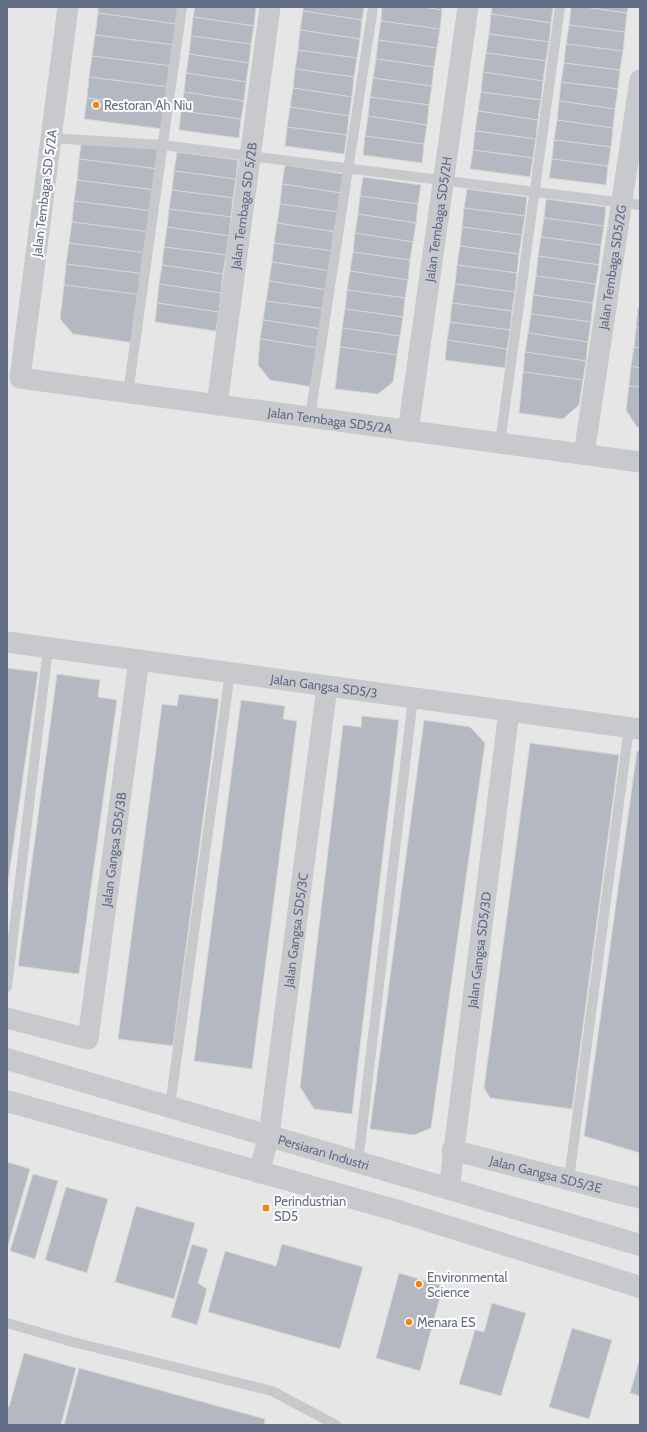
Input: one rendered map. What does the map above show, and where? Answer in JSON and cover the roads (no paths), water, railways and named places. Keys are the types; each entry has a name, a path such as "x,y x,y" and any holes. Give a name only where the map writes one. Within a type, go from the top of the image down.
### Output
{"street":[{"name":"Jalan Tembaga SD 5/2A","path":"20,378 68,7"},
{"name":"Jalan Tembaga SD 5/2B","path":"217,405 270,7"},
{"name":"Jalan Tembaga SD5/2H","path":"408,431 468,7"},
{"name":"Jalan Tembaga SD5/2G","path":"584,454 631,204 640,80"},
{"name":"Jalan Tembaga SD5/2A","path":"20,378 640,462"},
{"name":"Jalan Gangsa SD5/3","path":"7,642 634,729"},
{"name":"Jalan Gangsa SD5/3B","path":"7,1018 88,1039 139,660"},
{"name":"Jalan Gangsa SD5/3C","path":"259,1172 269,1135 327,687"},
{"name":"Jalan Gangsa SD5/3D","path":"448,1189 509,711"},
{"name":"Persiaran Industri","path":"7,1059 640,1245"},
{"path":"7,1101 395,1210 640,1287"},
{"name":"Jalan Gangsa SD5/3E","path":"452,1150 640,1198"}],"lane":[{"path":"128,393 182,7"},
{"path":"310,417 373,7"},
{"path":"500,443 560,7"},
{"path":"51,138 162,145 348,170 444,180 534,193 631,204"},
{"path":"7,987 48,648"},
{"path":"170,1106 230,673"},
{"path":"358,1162 413,698"},
{"path":"569,1179 634,729"},
{"path":"7,1323 69,1341 272,1391 336,1425"}],"place":[{"name":"Restoran Ah Niu","path":"96,105"},
{"name":"Perindustrian SD5","path":"266,1208"},
{"name":"Environmental Science","path":"419,1284"},
{"name":"Menara ES","path":"409,1322"}]}
